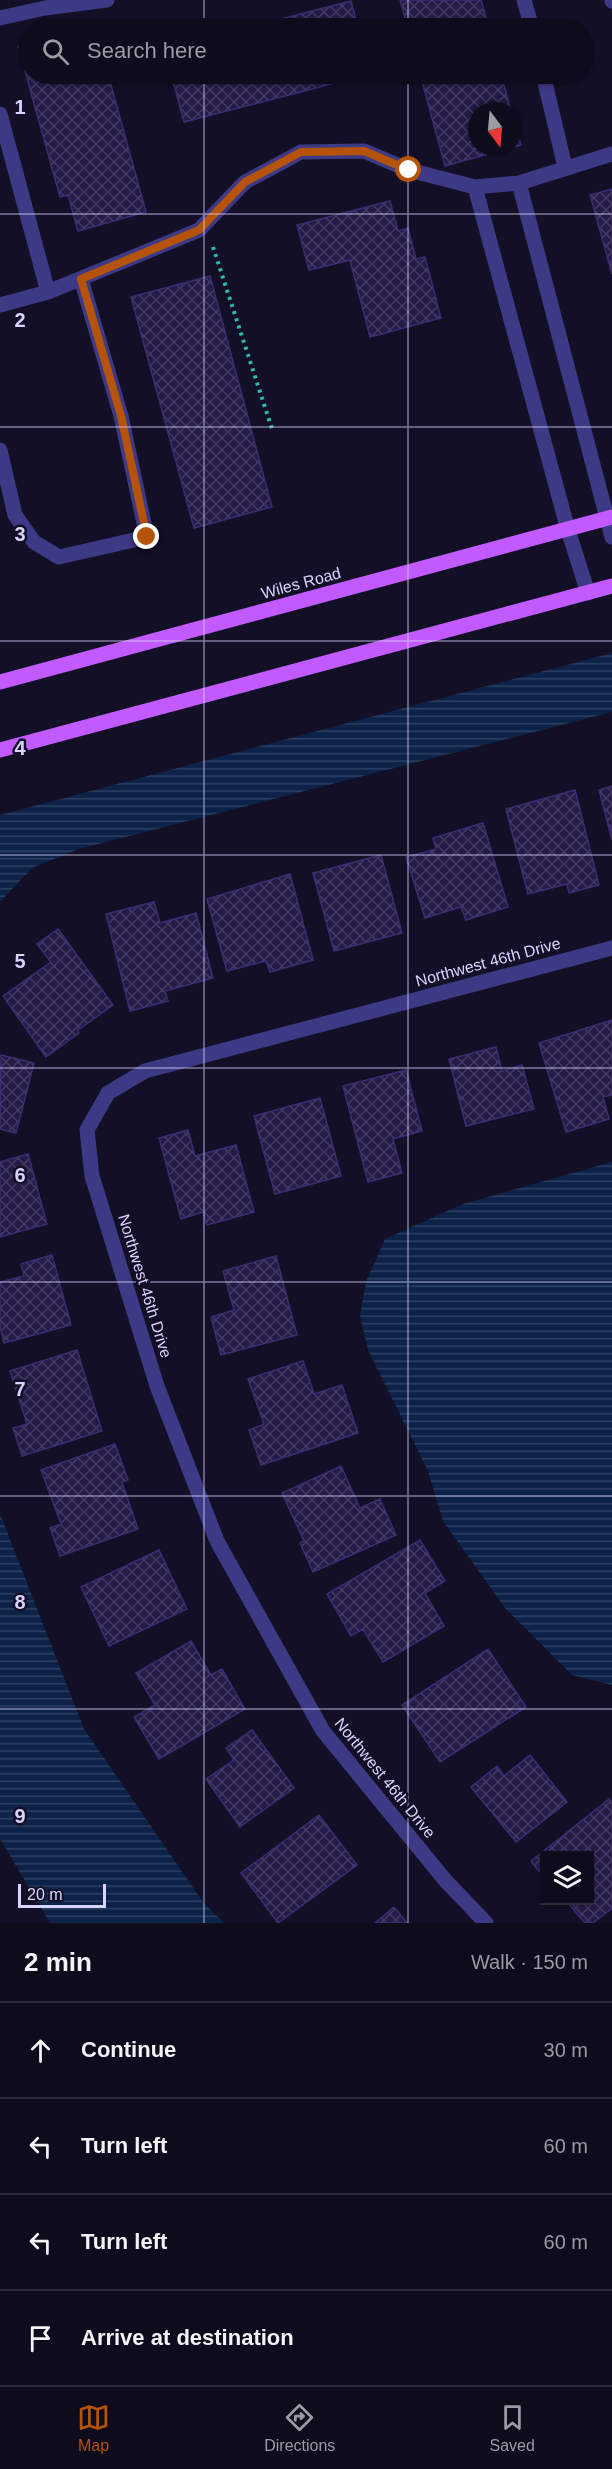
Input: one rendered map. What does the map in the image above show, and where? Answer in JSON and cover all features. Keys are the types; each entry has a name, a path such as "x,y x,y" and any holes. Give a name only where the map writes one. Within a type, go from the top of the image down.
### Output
{"main road":[{"name":"Wiles Road","path":"0,682 610,518"},
{"path":"0,750 612,586"}],"street":[{"path":"0,18 45,8 106,0"},
{"path":"524,0 529,18"},
{"path":"545,84 565,167"},
{"path":"0,114 48,292"},
{"path":"0,305 48,292 199,230 245,182 301,152 364,151 409,170 475,187 519,183 612,154"},
{"path":"519,183 610,518 612,537"},
{"path":"475,187 568,530 588,593"},
{"path":"0,450 15,515 34,542 59,557 147,537 121,416 81,279"},
{"name":"Northwest 46th Drive","path":"486,1923 445,1880 323,1731 217,1541 157,1386 92,1176 87,1130 108,1093 145,1071 612,948"}],"path":[{"path":"212,243 273,432"}],"water":[{"path":"612,653 612,712 79,849 32,868 0,902 0,815"},
{"path":"612,1162 612,1685 572,1675 505,1608 443,1521 428,1471 368,1350 360,1315 366,1282 385,1239 463,1204"},
{"path":"0,1514 84,1729 203,1902 224,1923 50,1923 0,1839"}],"building":[{"path":"400,0 481,0 486,18 405,18"},
{"path":"351,1 355,18 284,18"},
{"path":"29,84 111,84 146,212 78,231 68,195 60,197"},
{"path":"174,84 331,84 184,122"},
{"path":"423,84 504,84 509,102 468,102 468,156 481,156 445,166"},
{"path":"612,189 612,274 590,195"},
{"path":"390,201 398,231 408,228 416,259 425,257 441,318 370,337 350,260 309,270 297,225"},
{"path":"210,276 272,507 194,528 131,297"},
{"path":"612,786 612,840 599,790"},
{"path":"575,790 599,885 569,893 567,884 528,894 506,809"},
{"path":"483,823 508,907 466,920 461,907 425,918 406,857 436,849 433,838"},
{"path":"381,855 402,933 334,951 313,873"},
{"path":"290,874 313,960 270,972 266,961 227,971 207,899"},
{"path":"154,902 160,923 196,913 213,978 165,991 168,1001 130,1011 106,914"},
{"path":"58,929 113,1005 46,1057 3,996 51,962 37,944"},
{"path":"612,1020 612,1095 603,1097 609,1119 566,1132 539,1043"},
{"path":"496,1047 502,1071 522,1065 534,1109 466,1126 449,1059"},
{"path":"1,1055 34,1063 16,1133 0,1129"},
{"path":"406,1070 422,1131 393,1139 402,1173 368,1182 343,1086"},
{"path":"320,1098 341,1176 275,1194 254,1116"},
{"path":"188,1130 195,1156 236,1145 254,1212 207,1225 203,1212 181,1219 159,1138"},
{"path":"28,1154 47,1224 0,1237 0,1162"},
{"path":"52,1255 71,1325 4,1343 0,1326 0,1282 24,1276 21,1264"},
{"path":"276,1256 297,1335 221,1355 211,1317 234,1310 223,1271"},
{"path":"77,1350 102,1431 22,1456 13,1428 27,1424 10,1371"},
{"path":"303,1361 314,1394 342,1385 358,1433 261,1465 249,1430 264,1424 248,1379"},
{"path":"115,1444 128,1480 122,1482 138,1529 60,1556 50,1528 61,1524 41,1470"},
{"path":"341,1466 360,1508 380,1499 396,1535 313,1572 300,1543 304,1541 282,1493"},
{"path":"420,1540 445,1581 425,1593 444,1626 383,1662 363,1629 351,1636 327,1594"},
{"path":"159,1550 187,1609 109,1646 81,1587"},
{"path":"191,1641 211,1675 222,1669 245,1709 159,1759 134,1717 155,1705 136,1673"},
{"path":"488,1649 526,1707 440,1762 402,1705"},
{"path":"252,1730 294,1788 240,1827 206,1779 234,1760 226,1748"},
{"path":"530,1755 567,1802 516,1842 471,1787 497,1766 504,1776"},
{"path":"609,1799 612,1803 612,1908 593,1923 585,1923 570,1905 594,1905 594,1851 544,1851"},
{"path":"319,1815 357,1865 278,1923 241,1873"},
{"path":"540,1854 540,1872 531,1861"},
{"path":"394,1907 407,1923 375,1923"}],"route":[{"path":"147,537 121,416 81,279 199,230 245,182 301,152 364,151 409,170"}]}
